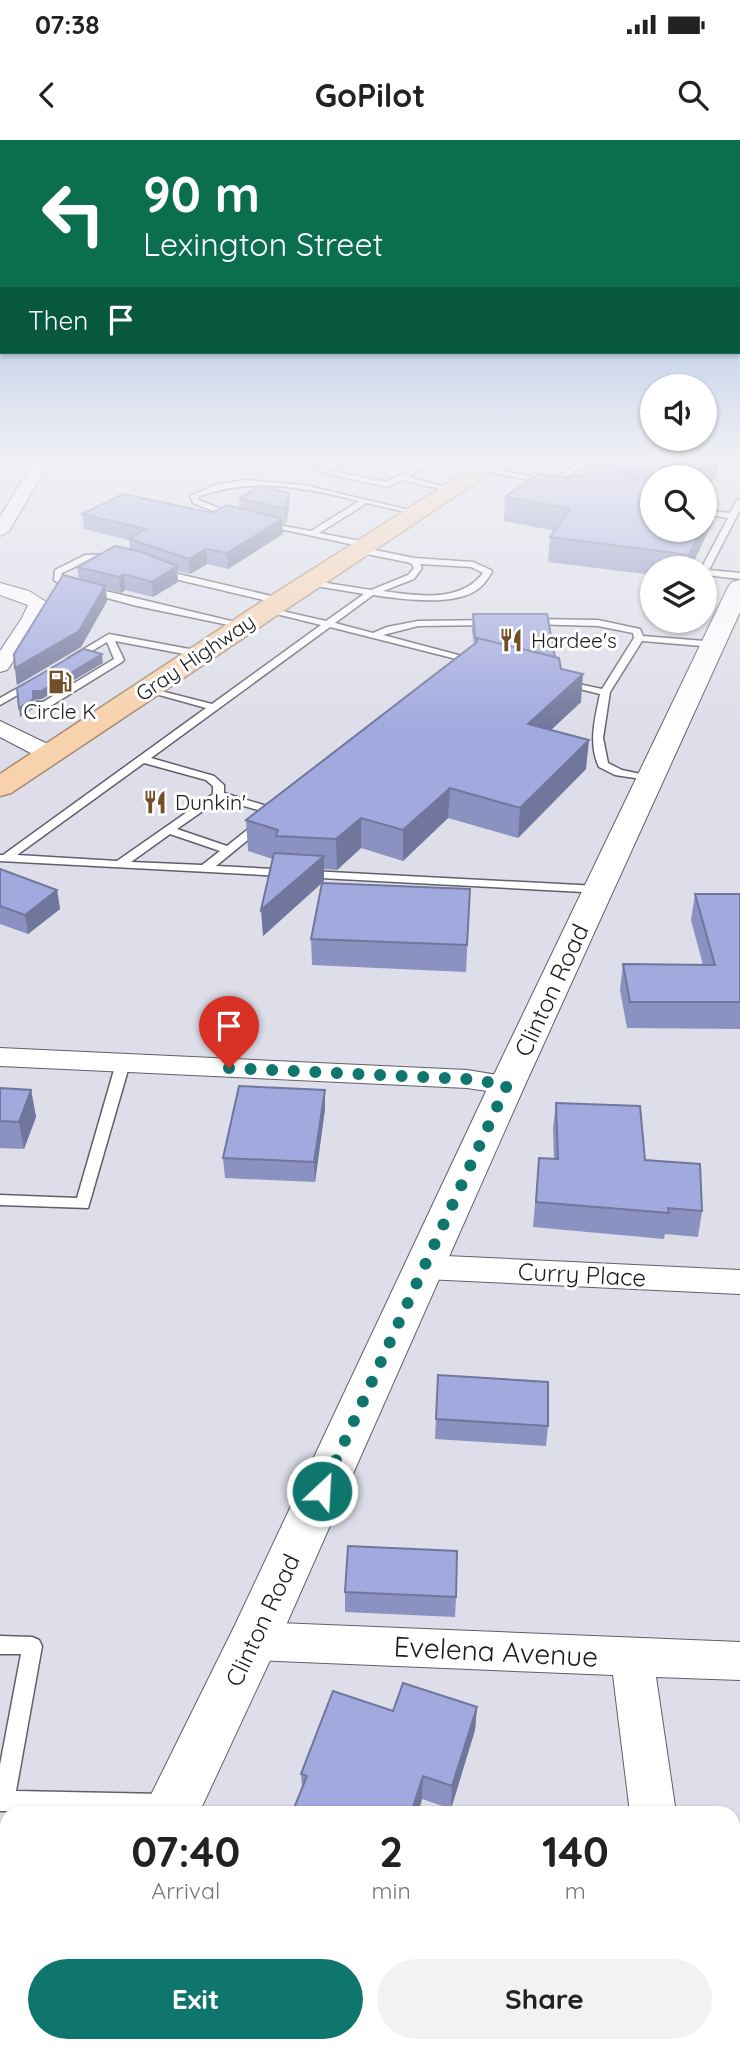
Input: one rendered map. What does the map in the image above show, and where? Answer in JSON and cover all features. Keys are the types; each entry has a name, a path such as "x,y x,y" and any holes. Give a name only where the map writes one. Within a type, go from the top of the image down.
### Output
{"highway":[{"name":"Gray Highway","path":"0,787 359,550"}],"street":[{"name":"Clinton Road","path":"173,1806 253,1641 507,1085 740,587"},
{"path":"0,666 32,618 38,603 22,594 1,589"},
{"path":"0,728 50,754"},
{"path":"0,1057 467,1079 507,1085"},
{"name":"Curry Place","path":"425,1267 740,1282"},
{"name":"Evelena Avenue","path":"253,1641 740,1661"},
{"path":"632,1657 652,1806"}],"lane":[{"path":"310,582 371,593 450,596 472,591 488,572 473,565 414,561 376,550"},
{"path":"160,606 149,599 78,582 73,577 75,572 98,562 123,561 88,557 58,572 57,578 65,584 137,603 243,625"},
{"path":"2,858 371,593 411,577 418,568 414,561"},
{"path":"155,569 329,624 377,634 462,662 490,664"},
{"path":"717,573 740,576"},
{"path":"377,634 400,625 415,623 499,622"},
{"path":"513,622 583,622 622,626 637,631 639,638 605,692 598,736 599,755 603,765 619,773 651,779"},
{"path":"69,662 110,637 200,654"},
{"path":"40,704 45,705 100,669 119,660 110,637"},
{"path":"639,638 714,644"},
{"path":"550,681 605,692"},
{"path":"0,702 36,682"},
{"path":"148,689 213,707"},
{"path":"142,759 210,778 219,785 218,795"},
{"path":"119,864 218,795 281,808 205,869"},
{"path":"168,830 229,850"},
{"path":"2,858 598,890"},
{"path":"0,1200 83,1204 123,1063"},
{"path":"0,1645 32,1646 2,1801 108,1806"}],"building":[{"path":"107,550 139,551 177,566 152,582 124,574 119,577 77,567"},
{"path":"163,550 204,550 189,559"},
{"path":"652,550 691,550 689,555"},
{"path":"63,575 105,586 79,631 15,668 14,654"},
{"path":"473,614 547,614 555,657 475,638"},
{"path":"477,638 559,658 561,669 583,674 528,724 589,740 520,808 450,788 403,830 361,818 336,839 276,836 278,830 246,820 477,642"},
{"path":"84,649 102,654 41,691 33,691 33,699 19,708 17,688"},
{"path":"274,853 324,856 261,910"},
{"path":"0,869 57,890 25,915 0,906"},
{"path":"322,883 470,889 467,945 311,939"},
{"path":"695,894 740,894 740,1002 630,1002 623,964 715,965"},
{"path":"239,1086 325,1090 314,1162 223,1158"},
{"path":"0,1088 31,1090 19,1122 0,1121"},
{"path":"556,1103 640,1106 645,1160 700,1164 702,1211 668,1208 669,1213 536,1202 539,1158 558,1159"},
{"path":"438,1375 548,1382 548,1426 436,1419"},
{"path":"348,1546 457,1551 456,1597 345,1592"},
{"path":"403,1683 477,1707 452,1786 423,1776 413,1806 295,1806 307,1776 301,1774 333,1691 393,1711"}],"place":[{"name":"Hardee's","path":"511,640"},
{"name":"Circle K","path":"60,682"},
{"name":"Dunkin'","path":"155,802"}],"route":[{"path":"229,1068 467,1079 507,1085 322,1491"}]}
